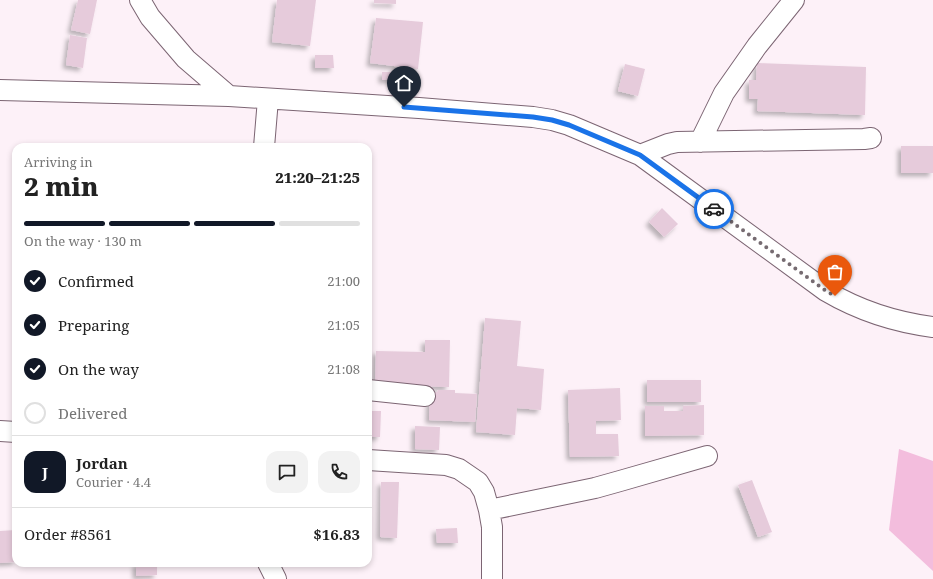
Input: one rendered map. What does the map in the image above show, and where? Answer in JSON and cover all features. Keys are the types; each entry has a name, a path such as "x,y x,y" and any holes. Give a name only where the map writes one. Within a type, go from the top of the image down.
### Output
{"street":[{"path":"140,0 150,17 186,59 229,96"},
{"path":"700,142 724,92 756,46 794,0"},
{"path":"0,90 229,96 420,108 533,117 552,120 569,125 640,155 826,291 844,302 872,313 913,324 933,327"},
{"path":"264,143 268,99"},
{"path":"640,155 677,142 871,138"},
{"path":"372,390 425,396"},
{"path":"0,431 12,432"},
{"path":"489,510 595,488 707,456"},
{"path":"372,460 446,465 459,469 478,482 484,492 492,527 492,579"},
{"path":"270,567 276,579"}],"shaded area":[{"path":"899,449 933,461 933,571 889,530"}],"building":[{"path":"78,0 97,0 90,34 71,30"},
{"path":"277,0 316,0 310,46 272,42"},
{"path":"374,0 396,0 396,4 374,3"},
{"path":"376,18 423,22 418,69 370,63"},
{"path":"70,35 87,38 83,68 66,65"},
{"path":"315,55 333,55 334,68 315,68"},
{"path":"757,63 866,67 865,115 757,111 758,99 749,99 749,80 756,80"},
{"path":"625,64 645,69 638,96 618,91"},
{"path":"382,72 405,72 405,80 382,80"},
{"path":"901,146 933,146 933,173 901,173"},
{"path":"662,208 678,224 664,237 649,222"},
{"path":"485,318 521,321 517,366 544,369 541,410 517,408 515,435 476,432"},
{"path":"425,340 450,340 449,387 375,385 376,351 425,352"},
{"path":"647,380 701,380 701,402 647,402"},
{"path":"620,388 621,420 596,421 596,434 618,434 619,456 570,457 568,390"},
{"path":"438,390 455,390 455,393 477,394 475,422 429,420 430,392 437,392"},
{"path":"704,405 704,435 645,436 645,406 664,406 664,411 683,411 683,406"},
{"path":"372,411 381,411 380,437 372,437"},
{"path":"415,426 440,427 439,450 415,449"},
{"path":"752,480 772,532 758,537 738,485"},
{"path":"381,482 399,482 397,538 380,537"},
{"path":"457,528 458,543 437,543 436,529"},
{"path":"12,530 12,562 0,563 0,531"},
{"path":"136,567 157,567 157,575 136,576"}],"way so far":[{"path":"714,209 835,296"}],"route":[{"path":"404,107 533,117 569,125 640,155 714,209"}]}
